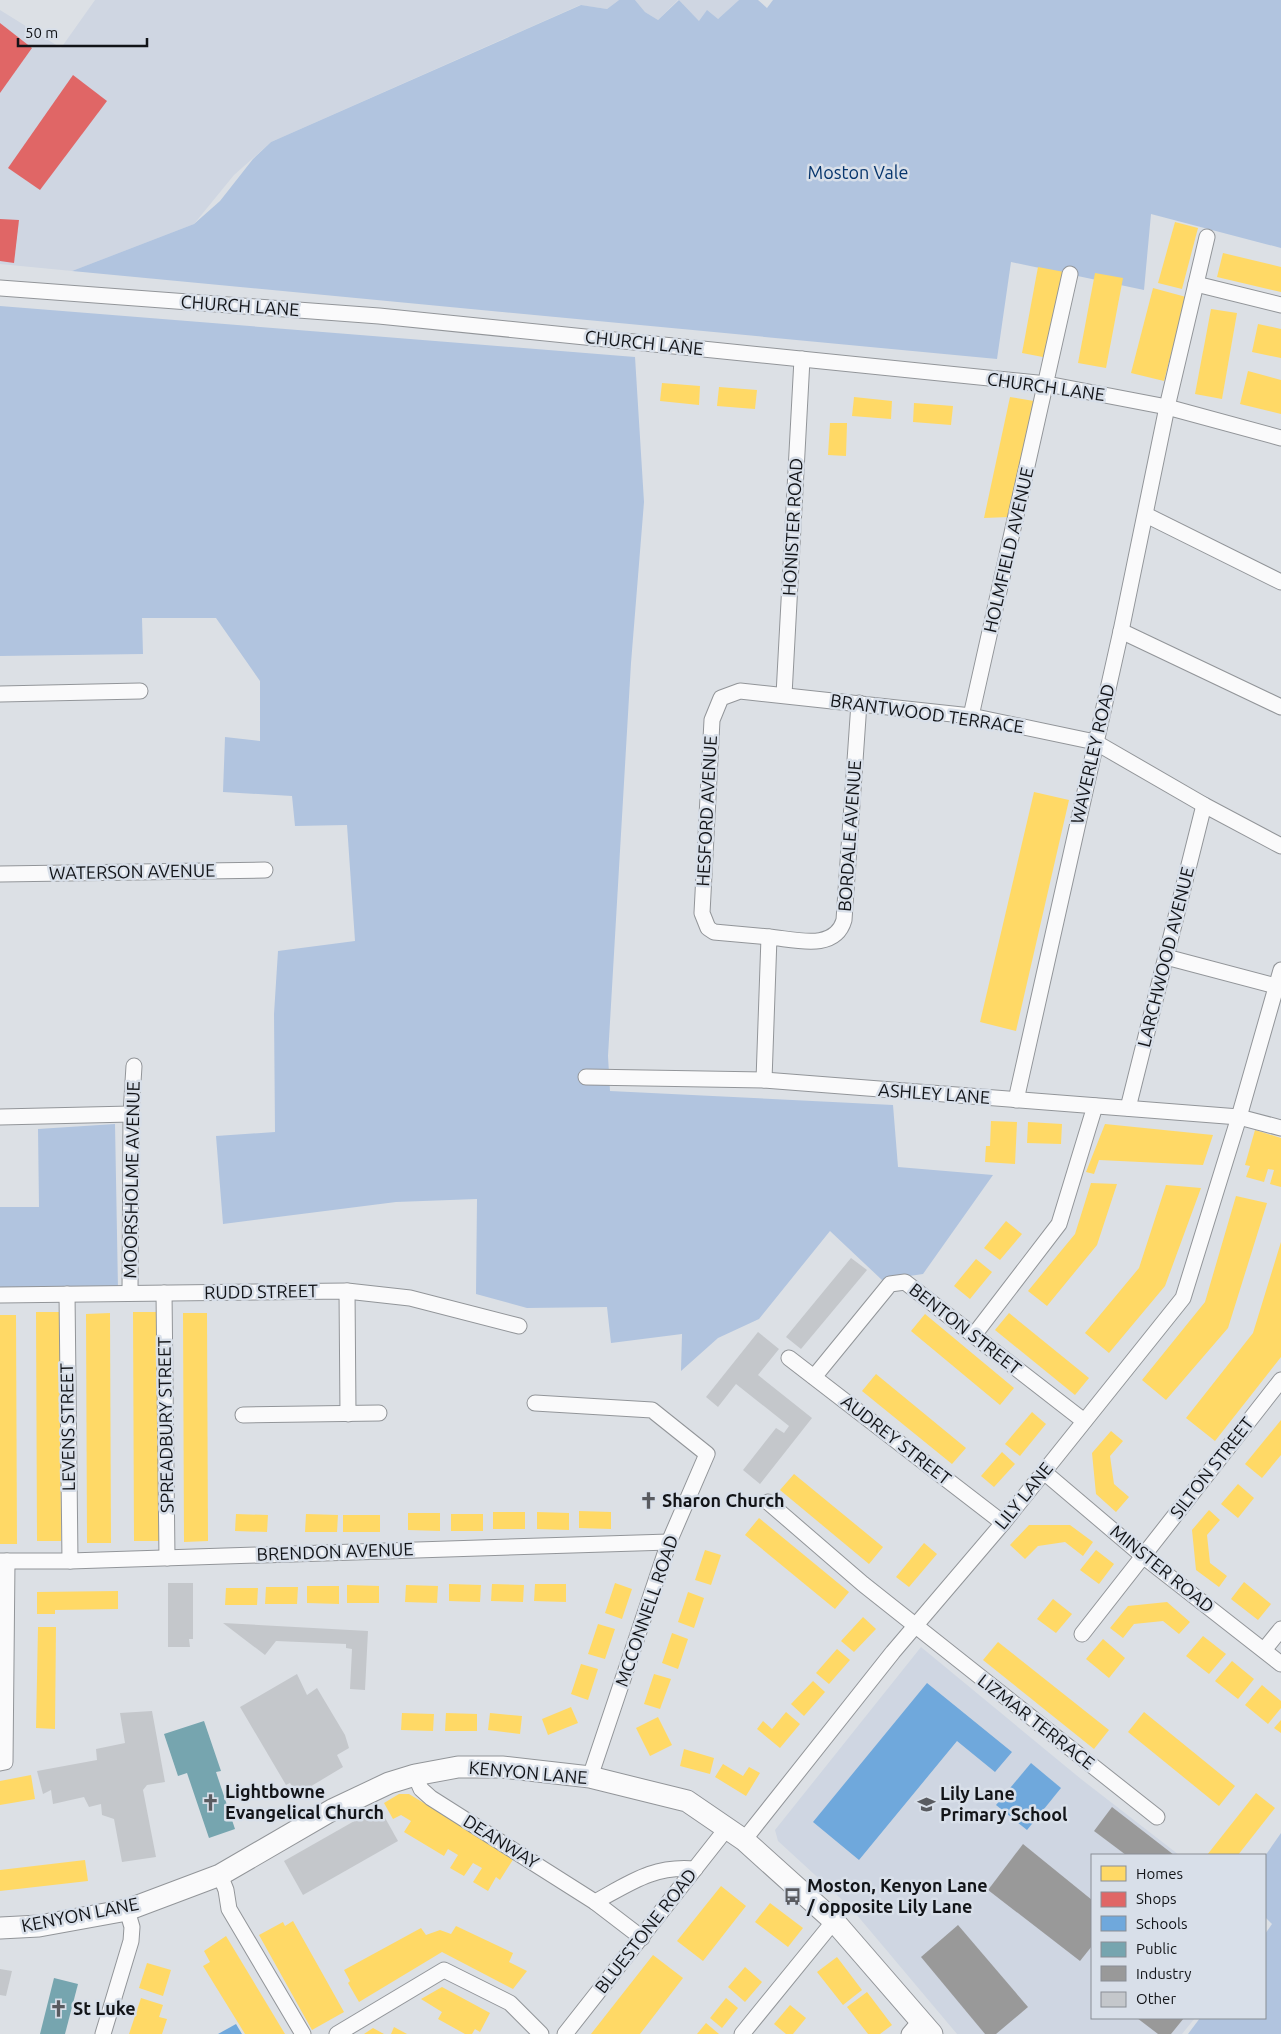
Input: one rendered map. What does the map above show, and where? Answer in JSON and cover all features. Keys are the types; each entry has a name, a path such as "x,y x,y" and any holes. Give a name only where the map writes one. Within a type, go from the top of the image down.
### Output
{"street":[{"name":"WAVERLEY ROAD","path":"1016,1100 1121,630 1167,407 1208,237"},
{"name":"HOLMFIELD AVENUE","path":"971,716 1070,274"},
{"path":"1196,284 1281,305"},
{"name":"CHURCH LANE","path":"0,288 378,316 1046,384 1167,407 1281,438"},
{"name":"HONISTER ROAD","path":"784,695 802,359"},
{"path":"1146,515 1281,582"},
{"path":"1121,630 1281,707"},
{"path":"0,694 140,691"},
{"name":"HESFORD AVENUE","path":"769,937 714,932 708,928 702,913 712,730 715,709 721,698 740,691 784,695"},
{"name":"BRANTWOOD TERRACE","path":"784,695 971,716 1095,742 1204,806 1281,846"},
{"name":"BORDALE AVENUE","path":"769,937 822,941 830,939 842,928 859,703"},
{"name":"LARCHWOOD AVENUE","path":"1128,1108 1204,806"},
{"name":"WATERSON AVENUE","path":"0,874 265,870"},
{"path":"764,1080 769,937"},
{"path":"1166,957 1276,986"},
{"name":"LILY LANE","path":"736,1834 1003,1523 1184,1298 1281,970"},
{"name":"MOORSHOLME AVENUE","path":"130,1293 131,1114 134,1066"},
{"name":"ASHLEY LANE","path":"586,1077 764,1080 1239,1116 1281,1128"},
{"path":"974,1335 1059,1224 1096,1106"},
{"path":"0,1117 131,1114"},
{"name":"BENTON STREET","path":"814,1377 890,1284 905,1282 1084,1422"},
{"path":"347,1291 348,1414"},
{"name":"RUDD STREET","path":"0,1295 347,1291 410,1298 518,1326"},
{"name":"SPREADBURY STREET","path":"164,1293 168,1558"},
{"name":"LEVENS STREET","path":"67,1294 70,1560"},
{"name":"AUDREY STREET","path":"789,1358 1003,1523"},
{"name":"SILTON STREET","path":"1082,1634 1281,1380"},
{"name":"MCCONNELL ROAD","path":"535,1403 652,1410 707,1454 669,1542 590,1777"},
{"path":"243,1415 379,1414"},
{"name":"MINSTER ROAD","path":"1044,1472 1143,1556 1281,1664"},
{"name":"LIZMAR TERRACE","path":"768,1502 862,1584 1156,1817"},
{"name":"BRENDON AVENUE","path":"3,1561 168,1558 669,1542"},
{"path":"3,1561 3,1763"},
{"path":"1264,1650 1281,1629"},
{"name":"KENYON LANE","path":"0,1928 39,1926 127,1910 220,1874 357,1798 390,1783 415,1775 458,1767 502,1767 590,1777 687,1801 736,1834 834,1921 920,2030"},
{"name":"DEANWAY","path":"415,1775 421,1789 431,1798 595,1902 642,1938"},
{"name":"BLUESTONE ROAD","path":"565,2034 695,1869 736,1834"},
{"path":"595,1902 652,1871 675,1868 695,1869"},
{"path":"220,1874 226,1890 229,1909 303,2034"},
{"path":"103,2034 131,1941 132,1927 127,1910"},
{"path":"742,2034 834,1921"},
{"path":"337,2034 444,1970 510,2003 541,2034"}],"shaded area":[{"path":"95,0 619,0 607,9 580,5 271,142 234,175 194,224 72,271 0,264 0,10 61,48"},
{"path":"635,0 678,0 658,20 645,12"},
{"path":"679,0 739,0 718,19 699,21"},
{"path":"921,1647 1081,1779 1178,1854 1091,1854 1091,2019 1194,2019 1182,2034 957,2034 851,1908 778,1841 775,1830"}],"green space":[{"name":"Moston Vale","path":"619,0 635,0 645,12 658,20 679,0 699,21 707,10 718,19 739,0 758,0 767,8 773,0 1281,0 1281,248 1151,214 1144,290 1011,262 997,359 72,271 194,224 220,201 253,159 271,142 581,5 607,9"},
{"path":"0,306 635,357 644,502 631,663 608,1056 610,1091 893,1105 898,1167 993,1175 923,1274 882,1280 830,1231 759,1319 718,1338 681,1371 682,1334 611,1343 607,1307 527,1308 476,1294 477,1199 396,1202 223,1224 216,1136 275,1132 274,1014 278,951 355,941 347,825 295,826 292,796 223,792 225,737 260,741 260,681 216,618 142,618 143,654 0,656"},
{"path":"115,1124 118,1289 0,1289 0,1207 39,1207 38,1129"},
{"path":"1281,1833 1281,2034 1188,2034 1199,2019 1266,2019 1266,1933 1272,1924 1266,1918 1266,1855"}],"building: Homes":[{"path":"1175,222 1198,228 1182,289 1158,283"},
{"path":"1223,253 1281,267 1281,292 1217,277"},
{"path":"1038,267 1064,272 1048,358 1022,353"},
{"path":"1095,273 1123,278 1106,368 1078,363"},
{"path":"1153,288 1186,297 1164,381 1131,373"},
{"path":"1211,309 1237,313 1222,399 1195,394"},
{"path":"1258,324 1281,329 1281,358 1252,352"},
{"path":"1248,371 1281,380 1281,414 1240,404"},
{"path":"662,383 700,386 699,405 660,401"},
{"path":"719,387 757,390 755,409 717,406"},
{"path":"854,397 892,401 891,419 852,416"},
{"path":"1010,397 1034,401 1009,517 984,518"},
{"path":"914,403 953,406 951,425 913,422"},
{"path":"830,423 847,423 846,456 828,455"},
{"path":"1034,792 1069,800 1016,1031 980,1022"},
{"path":"991,1121 1017,1122 1015,1164 985,1162 986,1146 990,1146"},
{"path":"1028,1122 1062,1124 1061,1144 1027,1143"},
{"path":"1105,1124 1213,1135 1203,1165 1099,1160 1094,1174 1086,1172"},
{"path":"1255,1130 1281,1138 1281,1187 1270,1184 1274,1170 1268,1169 1264,1182 1246,1177 1250,1166 1245,1165"},
{"path":"1091,1183 1117,1184 1097,1245 1047,1306 1028,1291 1075,1234"},
{"path":"1166,1185 1201,1188 1165,1286 1109,1353 1085,1333 1139,1268"},
{"path":"1236,1196 1267,1203 1228,1328 1166,1400 1142,1380 1205,1302"},
{"path":"1006,1221 1022,1234 1000,1260 984,1248"},
{"path":"1281,1242 1281,1357 1215,1441 1186,1418 1253,1333"},
{"path":"976,1259 992,1272 970,1299 954,1286"},
{"path":"36,1312 60,1312 61,1541 37,1541"},
{"path":"133,1312 158,1312 159,1541 134,1541"},
{"path":"110,1313 111,1543 87,1543 86,1314"},
{"path":"183,1313 207,1313 208,1541 184,1542"},
{"path":"1009,1313 1089,1378 1075,1395 995,1330"},
{"path":"925,1314 1014,1388 1000,1405 911,1331"},
{"path":"0,1315 16,1315 17,1544 0,1544"},
{"path":"876,1374 966,1448 952,1464 862,1391"},
{"path":"1032,1412 1046,1424 1020,1456 1005,1444"},
{"path":"1281,1420 1281,1455 1262,1478 1245,1464"},
{"path":"1111,1431 1123,1441 1110,1456 1114,1484 1129,1497 1116,1512 1096,1494 1092,1453"},
{"path":"1002,1452 1015,1464 994,1487 981,1476"},
{"path":"794,1474 883,1547 869,1564 780,1490"},
{"path":"1238,1484 1254,1498 1238,1518 1221,1504"},
{"path":"1209,1510 1220,1520 1207,1535 1210,1563 1227,1576 1219,1587 1196,1570 1192,1530"},
{"path":"579,1511 611,1512 611,1529 579,1528"},
{"path":"493,1512 525,1512 525,1529 493,1529"},
{"path":"537,1512 569,1513 569,1530 537,1529"},
{"path":"408,1513 440,1513 440,1531 408,1530"},
{"path":"236,1514 268,1515 267,1532 235,1531"},
{"path":"306,1514 338,1515 337,1532 305,1532"},
{"path":"451,1514 483,1514 483,1531 451,1531"},
{"path":"343,1515 380,1515 380,1532 343,1532"},
{"path":"759,1518 849,1592 835,1609 745,1535"},
{"path":"1029,1525 1070,1525 1093,1542 1083,1556 1065,1542 1038,1546 1025,1559 1010,1545"},
{"path":"924,1543 937,1554 909,1587 896,1577"},
{"path":"705,1550 721,1555 711,1585 695,1580"},
{"path":"1096,1550 1114,1564 1099,1584 1080,1570"},
{"path":"1244,1582 1271,1604 1258,1620 1231,1599"},
{"path":"615,1583 632,1589 622,1619 605,1613"},
{"path":"449,1584 481,1585 480,1602 449,1601"},
{"path":"492,1584 524,1585 523,1602 491,1601"},
{"path":"535,1584 566,1584 566,1602 534,1601"},
{"path":"347,1585 379,1586 379,1603 347,1603"},
{"path":"406,1585 438,1586 437,1603 405,1602"},
{"path":"307,1586 339,1586 339,1604 307,1603"},
{"path":"266,1587 298,1587 297,1604 265,1604"},
{"path":"226,1588 258,1588 257,1605 225,1605"},
{"path":"118,1591 118,1609 55,1610 55,1614 37,1614 37,1592"},
{"path":"688,1592 704,1598 694,1628 678,1622"},
{"path":"1053,1599 1072,1614 1056,1633 1037,1619"},
{"path":"1167,1602 1190,1622 1179,1634 1163,1621 1134,1624 1123,1638 1110,1628 1128,1606"},
{"path":"863,1617 876,1629 854,1652 841,1641"},
{"path":"598,1624 615,1629 605,1659 588,1654"},
{"path":"38,1627 56,1627 55,1729 36,1728"},
{"path":"672,1633 688,1639 678,1669 662,1663"},
{"path":"1203,1636 1226,1654 1209,1674 1186,1656"},
{"path":"1103,1639 1125,1658 1109,1678 1086,1659"},
{"path":"998,1642 1109,1730 1094,1749 983,1660"},
{"path":"837,1649 850,1660 829,1684 816,1673"},
{"path":"1232,1661 1254,1679 1238,1699 1215,1681"},
{"path":"581,1664 598,1669 588,1700 571,1694"},
{"path":"654,1674 671,1679 660,1709 644,1704"},
{"path":"813,1681 825,1692 804,1716 791,1704"},
{"path":"1262,1685 1281,1701 1281,1708 1268,1724 1245,1705"},
{"path":"571,1707 578,1723 548,1735 542,1719"},
{"path":"786,1712 800,1724 780,1748 757,1729 763,1721 772,1729"},
{"path":"1144,1712 1235,1786 1219,1806 1128,1732"},
{"path":"402,1713 434,1714 433,1731 401,1730"},
{"path":"446,1713 477,1714 477,1731 445,1731"},
{"path":"490,1713 522,1716 520,1734 488,1730"},
{"path":"658,1717 672,1745 650,1756 636,1728"},
{"path":"1281,1720 1281,1733 1274,1728"},
{"path":"684,1749 714,1758 710,1774 680,1766"},
{"path":"723,1764 743,1776 749,1767 760,1773 746,1796 715,1777"},
{"path":"31,1775 35,1799 0,1805 0,1781"},
{"path":"1256,1793 1275,1808 1239,1854 1208,1854"},
{"path":"399,1794 409,1794 514,1858 500,1880 496,1877 488,1891 473,1882 482,1868 473,1863 464,1876 450,1868 458,1855 448,1849 444,1856 404,1832 411,1821 401,1815 393,1819 384,1803"},
{"path":"85,1860 88,1881 0,1891 0,1870"},
{"path":"721,1886 746,1906 703,1961 677,1941"},
{"path":"770,1903 803,1928 788,1947 755,1922"},
{"path":"293,1921 344,2012 312,2030 259,1935 283,1922 285,1926"},
{"path":"456,1926 513,1953 509,1962 527,1971 513,1989 442,1952 359,2002 348,1983 350,1981 344,1970 421,1928 426,1935 440,1930 451,1934"},
{"path":"226,1936 285,2034 245,2034 203,1966 210,1962 204,1951"},
{"path":"653,1955 683,1978 640,2034 591,2034"},
{"path":"837,1957 862,1990 843,2005 817,1972"},
{"path":"147,1963 171,1970 163,1996 139,1988"},
{"path":"745,1967 762,1982 745,2002 728,1987"},
{"path":"442,1987 490,2013 480,2032 475,2029 472,2034 465,2034 438,2019 442,2012 421,1999"},
{"path":"867,1992 892,2025 880,2034 868,2034 847,2007"},
{"path":"141,1998 163,2005 159,2017 167,2019 162,2034 129,2034"},
{"path":"726,1998 738,2008 722,2028 710,2018"},
{"path":"790,2005 806,2018 793,2034 786,2034 774,2024"},
{"path":"706,2023 719,2034 697,2034"},
{"path":"394,2027 407,2034 391,2034"},
{"path":"373,2028 384,2034 364,2034"}],"building: Shops":[{"path":"0,23 32,48 0,93"},
{"path":"73,75 107,101 40,190 8,168"},
{"path":"0,219 19,220 14,263 0,261"}],"building: Schools":[{"path":"927,1683 1012,1752 995,1772 957,1741 859,1860 813,1822"},
{"path":"1031,1763 1061,1788 1027,1830 996,1805"},
{"path":"236,2024 242,2034 218,2034"}],"building: Public":[{"name":"Lightbowne Evangelical Church","path":"204,1721 221,1771 216,1772 235,1829 209,1838 187,1773 178,1776 164,1734"},
{"name":"St Luke","path":"54,1978 78,1984 65,2034 40,2034"}],"building: Industry":[{"path":"1112,1807 1173,1854 1125,1854 1094,1831"},
{"path":"1023,1844 1091,1899 1091,1947 1080,1961 988,1890"},
{"path":"958,1925 1028,2007 996,2034 985,2034 921,1957"},
{"path":"1138,2019 1183,2019 1171,2034 1158,2034"}],"building: Other":[{"path":"851,1258 867,1270 801,1349 786,1337"},
{"path":"758,1332 779,1349 758,1375 812,1418 760,1484 743,1470 776,1428 784,1433 789,1426 736,1384 718,1407 706,1397"},
{"path":"168,1583 193,1583 193,1639 189,1639 190,1647 168,1647"},
{"path":"223,1623 368,1631 365,1690 350,1689 352,1649 346,1648 346,1644 276,1641 265,1655"},
{"path":"297,1674 307,1695 317,1688 345,1735 349,1748 337,1755 343,1767 298,1794 290,1783 286,1785 240,1707"},
{"path":"152,1711 165,1782 147,1785 143,1790 156,1857 122,1862 114,1819 102,1815 101,1804 89,1807 84,1797 53,1804 51,1790 43,1794 37,1771 97,1760 96,1749 125,1743 120,1713"},
{"path":"379,1807 398,1841 303,1895 284,1861"},
{"path":"0,1969 12,1971 6,1996 0,1995"}],"place":[{"name":"Sharon Church","path":"648,1501"},
{"name":"Lightbowne Evangelical Church","path":"211,1802"},
{"name":"Lily Lane Primary School","path":"926,1804"},
{"name":"Moston, Kenyon Lane / opposite Lily Lane","path":"793,1896"},
{"name":"St Luke","path":"59,2009"}]}
